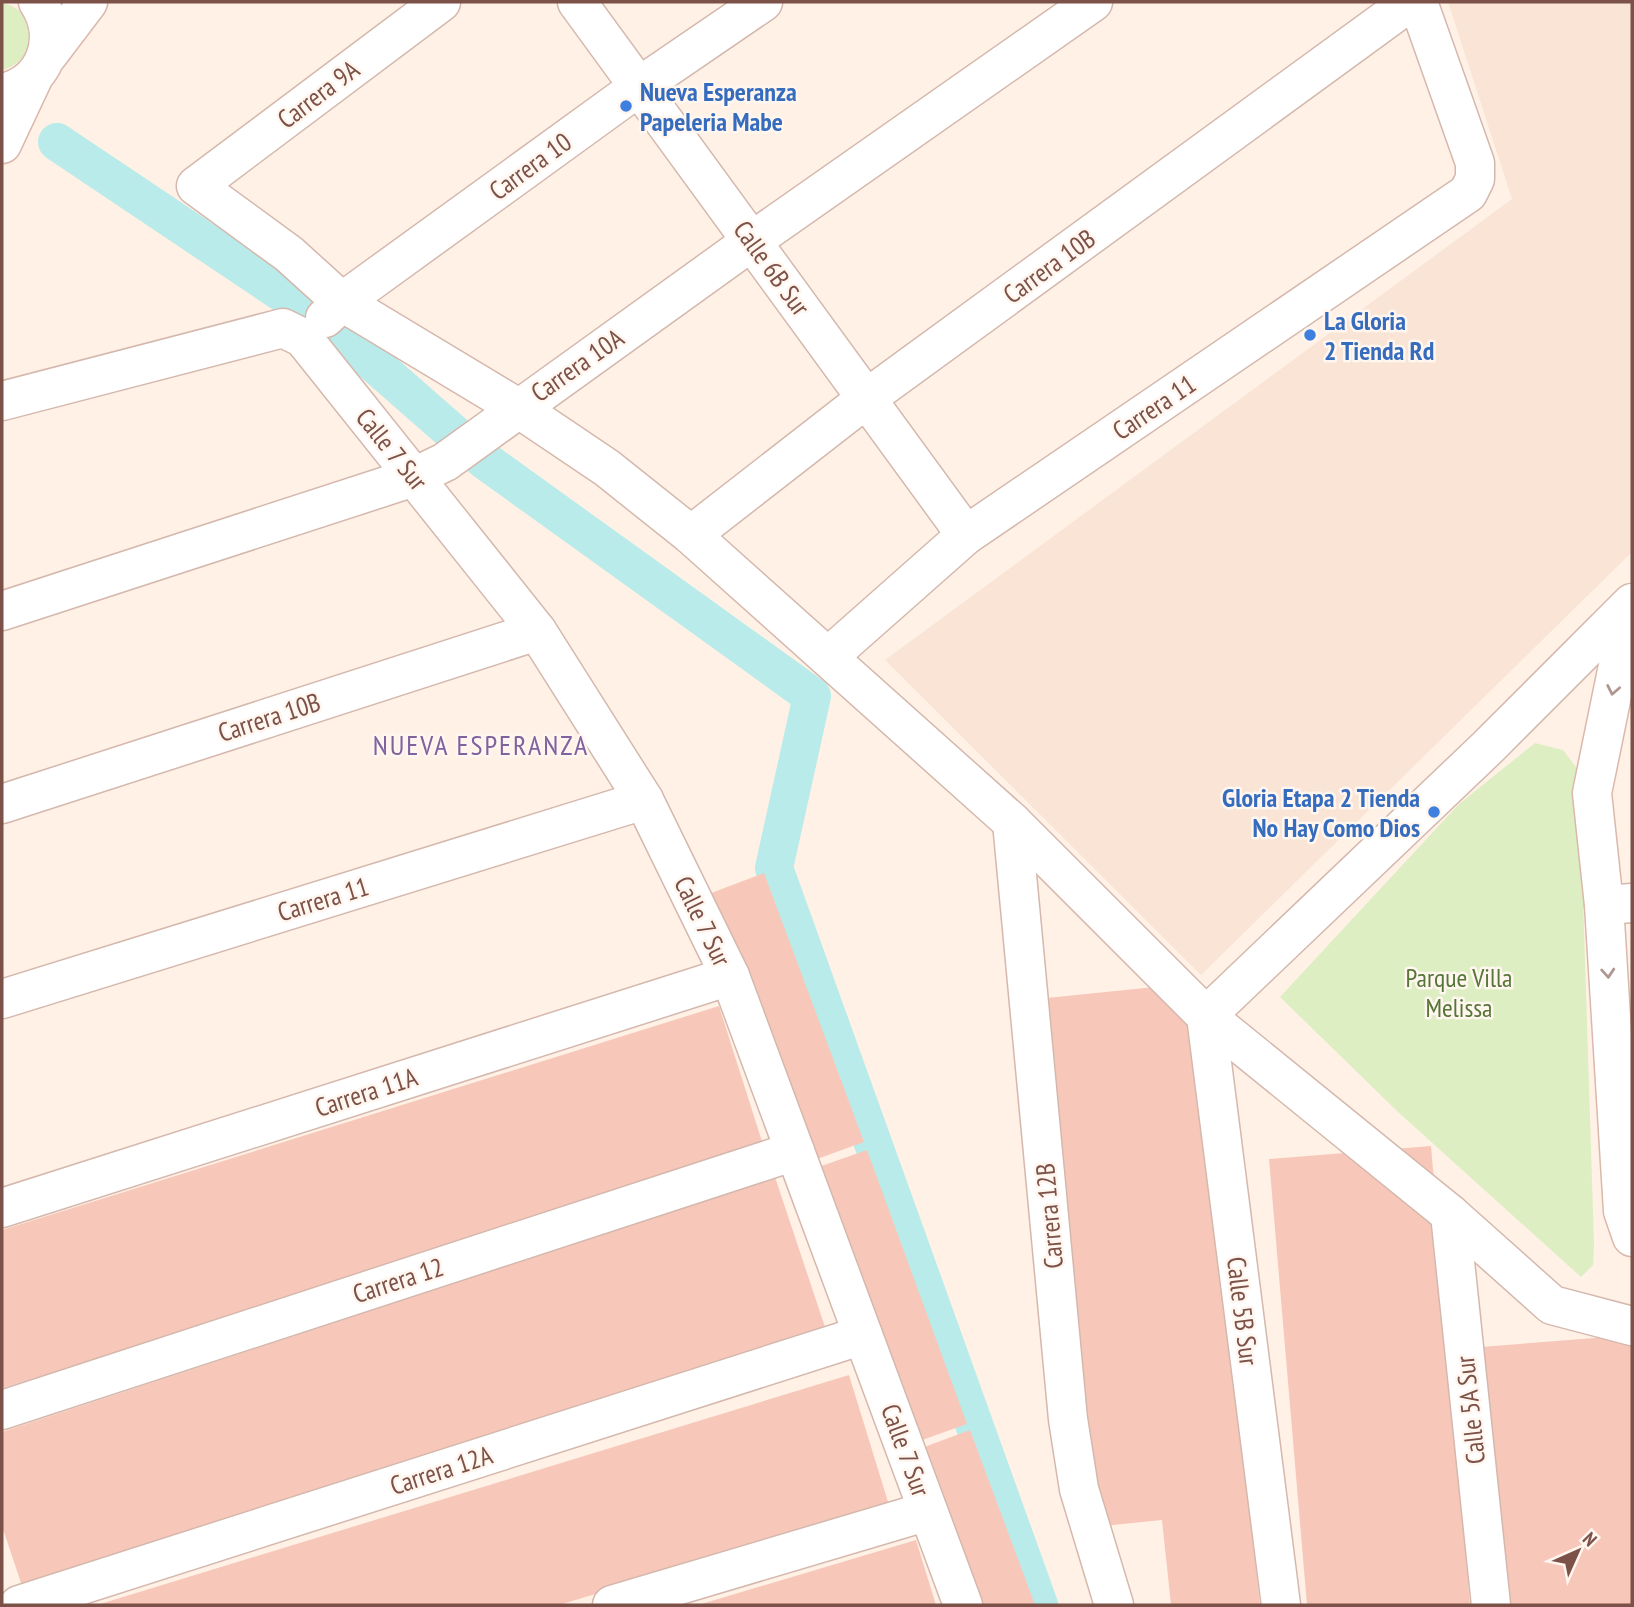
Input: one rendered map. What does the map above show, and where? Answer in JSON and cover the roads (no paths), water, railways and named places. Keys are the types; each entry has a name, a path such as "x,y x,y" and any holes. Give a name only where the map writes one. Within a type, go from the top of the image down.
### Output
{"street":[{"path":"2,144 27,76 50,35 46,13 38,2"},
{"path":"27,76 88,2"},
{"name":"Carrera 9A","path":"195,186 441,2"},
{"name":"Calle 6B Sur","path":"577,2 966,535"},
{"name":"Carrera 10","path":"2,401 317,320 640,86 763,2"},
{"name":"Carrera 10A","path":"2,611 430,469 1093,2"},
{"name":"Carrera 10B","path":"691,535 867,398 1410,2"},
{"name":"Carrera 11","path":"828,657 966,535 1468,192 1475,178 1475,163 1418,2"},
{"name":"Calle 7 Sur","path":"195,186 289,254 317,320 430,469 644,800 730,976 963,1605"},
{"name":"Calle 7 Sur","path":"317,320 518,408 607,468 691,535 1012,822 1206,1016 1450,1214 1552,1306 1632,1326"},
{"path":"1206,1016 1488,747 1632,603"},
{"path":"1632,625 1620,650 1592,793 1618,904 1623,1211 1632,1237"},
{"name":"Carrera 10B","path":"2,804 537,631"},
{"name":"Carrera 11","path":"2,999 644,800"},
{"name":"Carrera 12B","path":"1012,822 1068,1419 1079,1489 1114,1605"},
{"name":"Carrera 11A","path":"2,1208 730,976"},
{"name":"Calle 5B Sur","path":"1206,1016 1280,1605"},
{"name":"Carrera 12","path":"2,1410 795,1151"},
{"name":"Calle 5A Sur","path":"1450,1214 1490,1605"},
{"name":"Carrera 12A","path":"19,1605 863,1335"},
{"path":"612,1605 928,1511"}],"waterway":[{"path":"57,142 330,325 484,460 812,696 774,868 1039,1605"}],"place":[{"name":"Nueva Esperanza Papeleria Mabe","path":"626,106"},
{"name":"La Gloria 2 Tienda Rd","path":"1310,335"},
{"name":"Gloria Etapa 2 Tienda No Hay Como Dios","path":"1434,812"}],"district":[{"name":"NUEVA ESPERANZA","path":"481,744"}],"park label":[{"name":"Parque Villa Melissa","path":"1459,992"}]}
